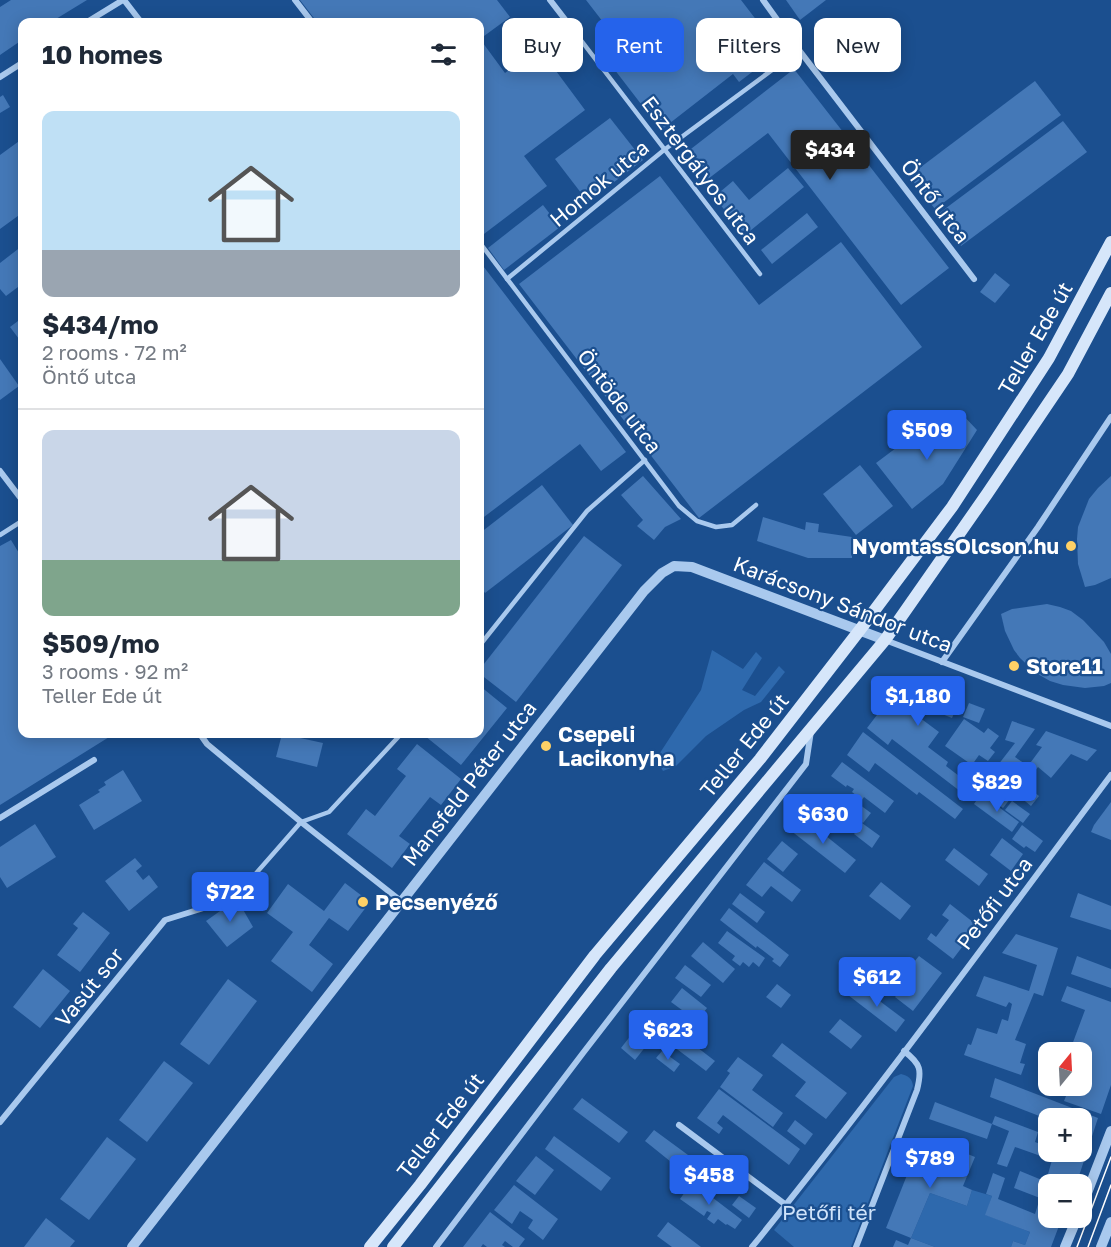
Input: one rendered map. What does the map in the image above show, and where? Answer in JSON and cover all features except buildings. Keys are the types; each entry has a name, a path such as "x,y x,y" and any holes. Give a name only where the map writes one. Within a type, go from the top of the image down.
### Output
{"main road":[{"name":"Teller Ede út","path":"370,1247 595,955 760,759 952,507 1049,358 1111,242"},
{"name":"Teller Ede út","path":"393,1247 611,968 885,640 1068,374 1111,293"}],"street":[{"path":"94,18 123,0 138,18"},
{"path":"295,0 309,18"},
{"name":"Esztergályos utca","path":"550,0 564,18"},
{"name":"Öntő utca","path":"763,0 776,18"},
{"name":"Öntő utca","path":"802,54 974,279"},
{"path":"0,77 18,66"},
{"path":"942,662 1038,527 1111,417"},
{"path":"0,471 18,495"},
{"name":"Karácsony Sándor utca","path":"662,573 674,566 692,567 1111,726"},
{"name":"Mansfeld Péter utca","path":"132,1247 644,591 662,573"},
{"name":"Teller Ede út","path":"436,1247 806,764 812,728"},
{"path":"203,738 207,744 301,822 401,901"},
{"path":"0,818 94,760"},
{"name":"Petőfi utca","path":"752,1247 904,1051 1111,775"},
{"name":"Vasút sor","path":"0,1122 165,920 224,902"},
{"path":"856,1247 921,1076 919,1065 904,1051"},
{"path":"679,1125 786,1205"},
{"path":"1092,1180 1111,1131"},
{"path":"1101,1247 1111,1222"},
{"path":"1065,1247 1073,1228"}],"lane":[{"name":"Esztergályos utca","path":"583,43 760,274"},
{"name":"Homok utca","path":"507,279 664,150 769,72"},
{"name":"Öntöde utca","path":"484,248 678,506 697,521 716,527 732,525 756,505"},
{"path":"484,640 587,511 645,460"},
{"path":"0,535 18,524"},
{"path":"244,887 301,822 329,812 397,738"}],"green space":[{"path":"712,650 743,669 756,652 762,658 742,690 755,696 779,666 785,672 761,702 744,710 706,736 676,766 663,771 656,759 701,690"},
{"name":"Petőfi tér","path":"901,1074 912,1081 913,1086 851,1247 794,1247 774,1230 894,1077"},
{"path":"972,1190 992,1196 986,1215 1030,1232 1025,1245 1013,1241 1011,1247 935,1247 911,1238 930,1193 967,1206"}],"tram line":[{"path":"1077,1247 1111,1157"},
{"path":"1088,1247 1111,1185"}],"place":[{"name":"NyomtassOlcson.hu","path":"1071,546"},
{"name":"Store11","path":"1014,666"},
{"name":"Csepeli Lacikonyha","path":"546,746"},
{"name":"Pecsenyéző","path":"363,902"}]}
